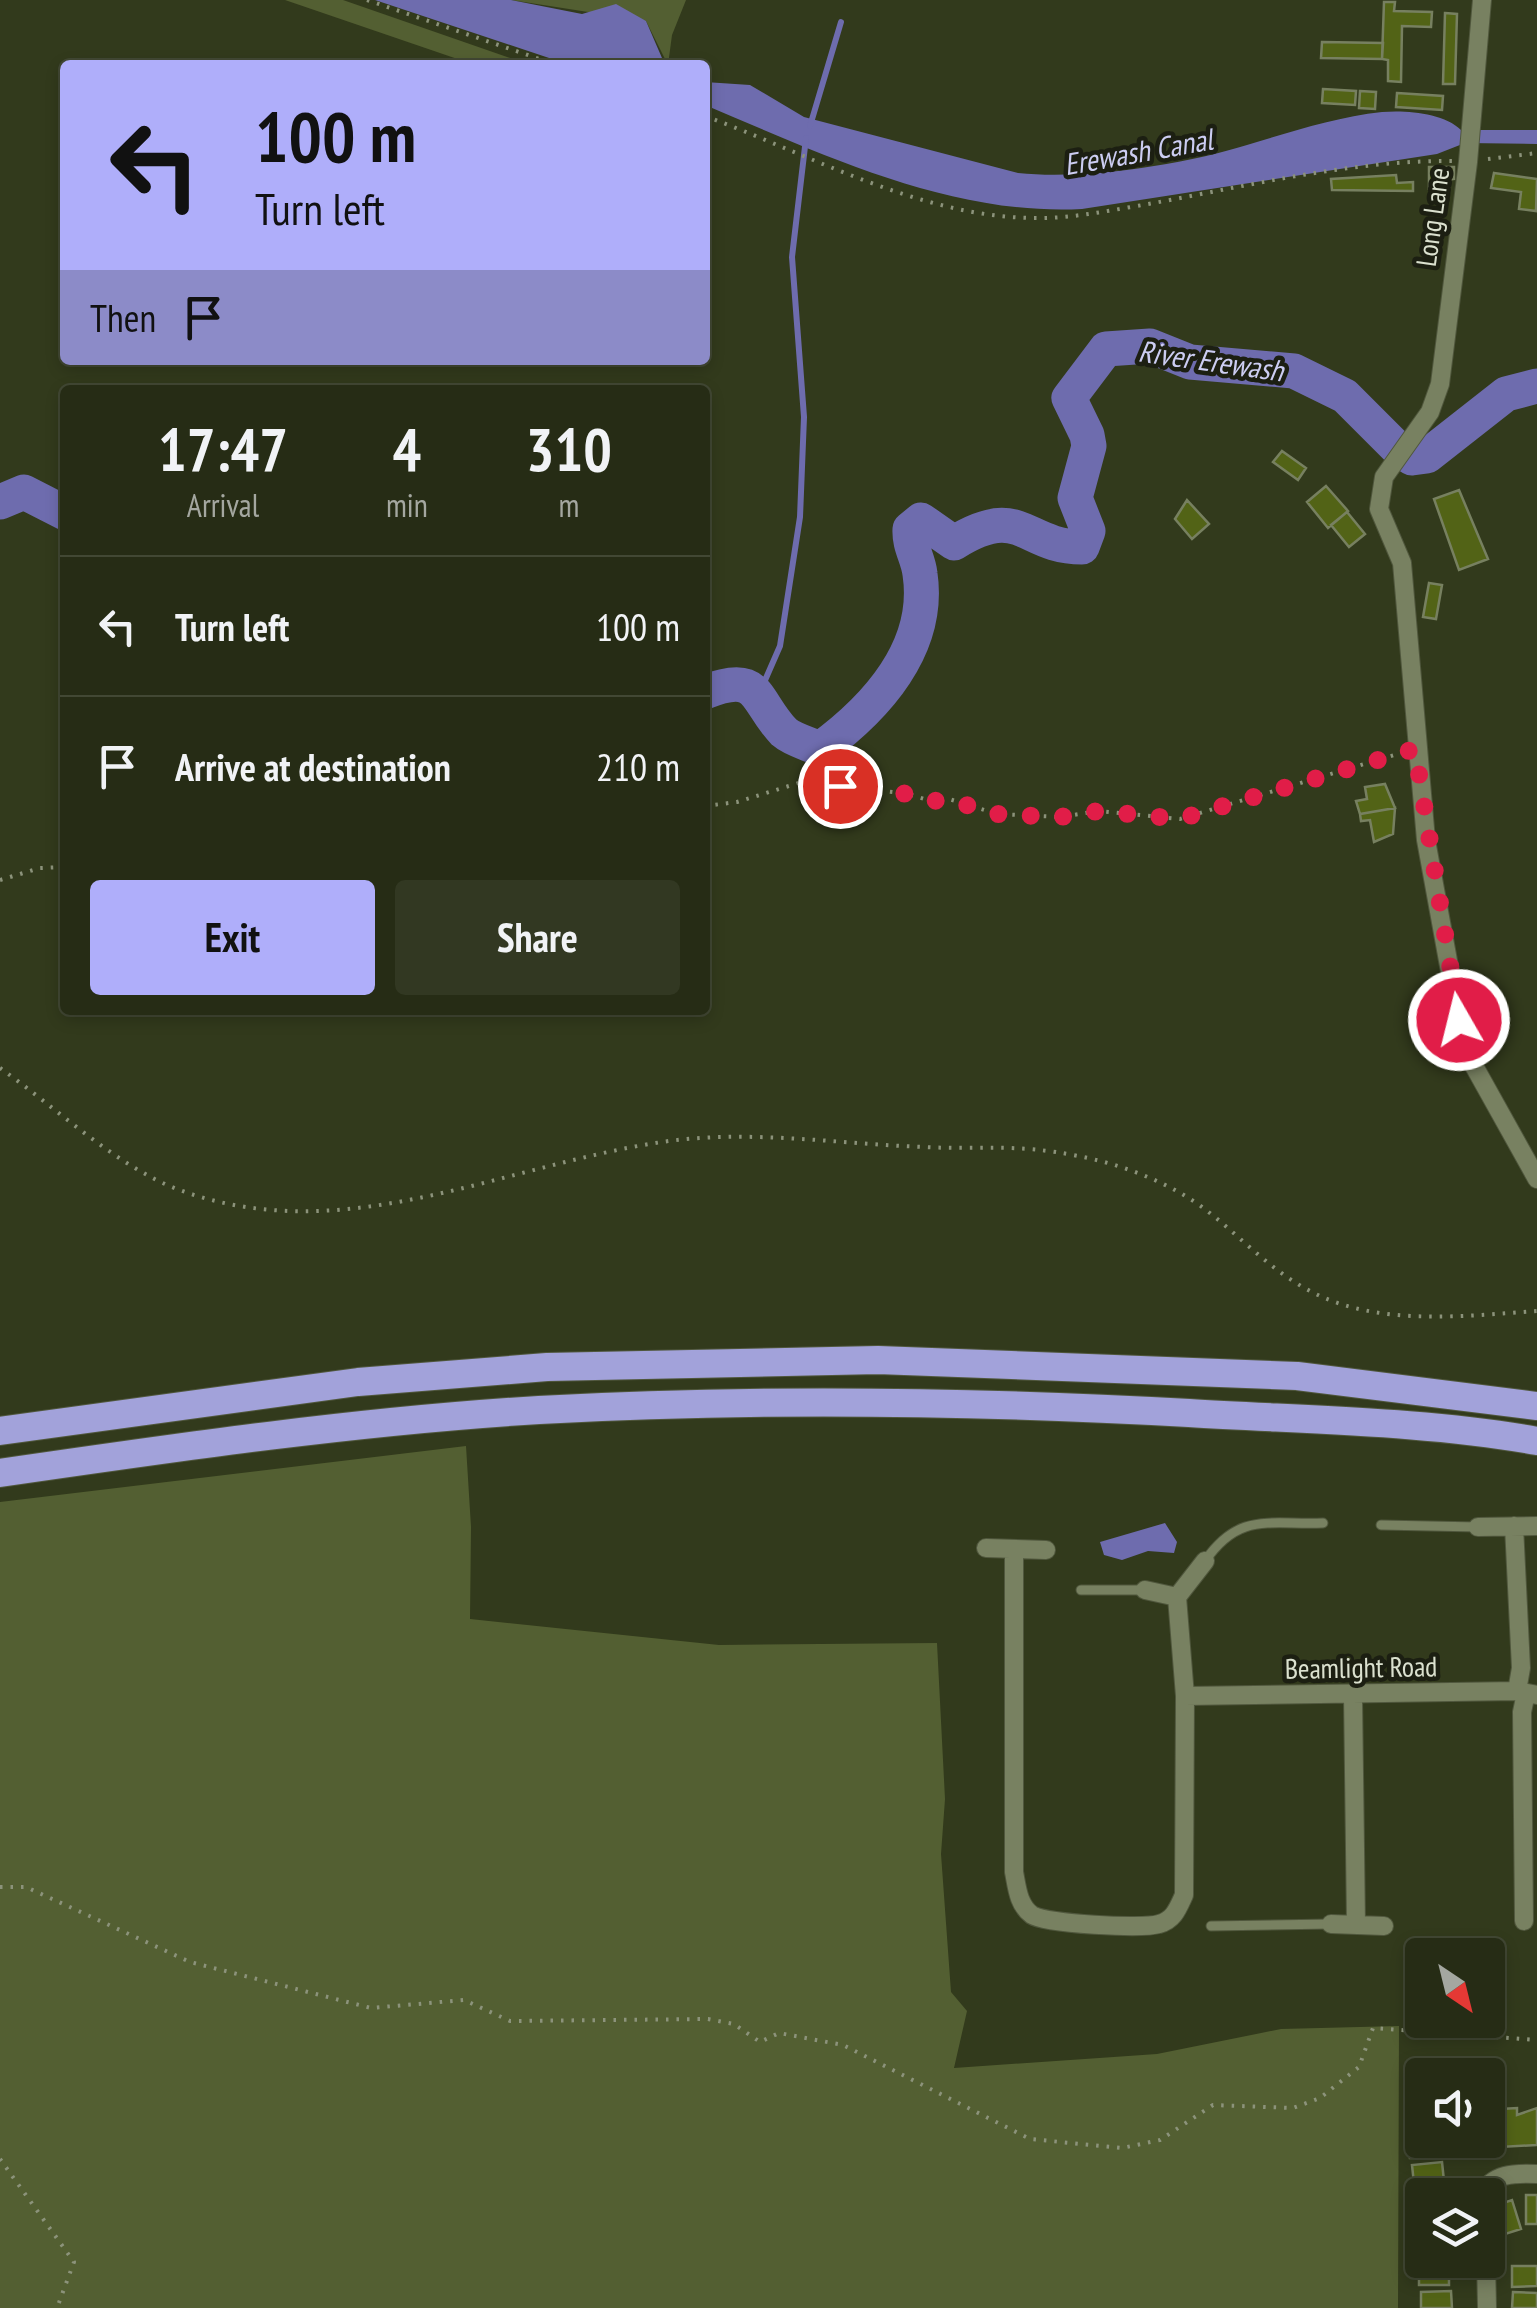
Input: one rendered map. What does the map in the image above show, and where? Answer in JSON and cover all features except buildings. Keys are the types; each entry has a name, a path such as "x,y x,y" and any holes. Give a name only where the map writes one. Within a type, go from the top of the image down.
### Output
{"highway":[{"path":"0,1431 358,1382 547,1367 878,1360 1298,1376 1537,1406"},
{"path":"0,1473 328,1430 536,1410 698,1403 1067,1406 1534,1442"}],"street":[{"name":"Long Lane","path":"1415,749 1402,562 1380,509 1388,470 1430,412 1440,384 1468,158 1482,0"},
{"path":"1415,749 1459,1020 1474,1066 1537,1179"},
{"path":"1514,1526 1521,1668 1527,1693 1522,1712 1524,1921"},
{"path":"1478,1528 1537,1526"},
{"path":"986,1548 1046,1550"},
{"path":"1014,1550 1014,1872 1018,1898 1032,1914 1052,1921 1158,1924 1175,1915 1184,1896 1185,1696 1178,1597 1204,1562"},
{"path":"1145,1590 1178,1597"},
{"name":"Beamlight Road","path":"1185,1696 1527,1693"},
{"path":"1353,1696 1356,1925"},
{"path":"1331,1924 1384,1926"},
{"path":"1498,2178 1537,2174"},
{"path":"1486,2278 1487,2308"}],"lane":[{"path":"1204,1562 1226,1533 1239,1526 1323,1523"},
{"path":"1381,1526 1478,1528"},
{"path":"1080,1590 1145,1590"},
{"path":"1212,1926 1331,1924"}],"path":[{"path":"367,0 542,60"},
{"path":"710,118 894,189 965,211 1028,218 1080,217 1423,160 1537,153"},
{"path":"710,805 737,802 805,781 908,794 931,801 950,800 996,814 1060,817 1099,811 1180,819 1415,749"},
{"path":"0,880 40,868 60,867"},
{"path":"0,1068 142,1172 190,1193 262,1210 341,1210 453,1194 664,1142 777,1137 924,1148 983,1144 1079,1156 1149,1178 1207,1210 1277,1271 1336,1303 1433,1317 1537,1311"},
{"path":"0,1888 26,1887 190,1962 371,2008 464,2000 510,2021 708,2019 734,2024 760,2042 779,2033 843,2045 1030,2139 1122,2148 1160,2140 1213,2105 1293,2108 1320,2098 1359,2067 1373,2028 1537,2040"},
{"path":"0,2160 74,2262 57,2308"}],"green space":[{"path":"285,0 343,0 516,60 460,60"},
{"path":"511,0 686,0 672,35 669,60 646,21"},
{"path":"466,1446 471,1527 470,1619 719,1645 937,1643 945,1799 941,1854 951,1992 967,2011 954,2068 1157,2054 1281,2029 1399,2026 1398,2308 0,2308 0,1502"}],"shaded area":[{"path":"375,0 511,0 582,14 616,4 646,21 663,60 555,60"},
{"path":"710,82 750,85 804,117 1018,173 1044,175 1164,164 1330,121 1382,112 1424,114 1461,130 1537,130 1537,144 1465,143 1437,154 1082,209 1033,209 985,203 842,162 710,107"},
{"path":"1165,1523 1177,1542 1174,1553 1148,1551 1122,1560 1104,1555 1100,1542"}],"waterway":[{"path":"810,126 841,22"},
{"path":"759,694 780,646 800,517 804,417 792,257 806,138"},
{"name":"River Erewash","path":"710,690 737,684 747,687 784,732 820,749 879,695 908,651 921,601 920,574 910,529 921,520 954,543 977,531 1009,526 1062,545 1082,547 1088,531 1075,498 1089,446 1069,398 1106,349 1150,346 1190,362 1294,371 1345,396 1412,458 1427,456 1506,394 1537,386"},
{"name":"River Erewash","path":"0,502 24,492 60,510"}],"route":[{"path":"840,786 908,794 931,801 950,800 996,814 1060,817 1099,811 1180,819 1415,749 1426,840 1448,938 1459,1020"}],"water label":[{"name":"Erewash Canal","path":"1138,151"}]}
